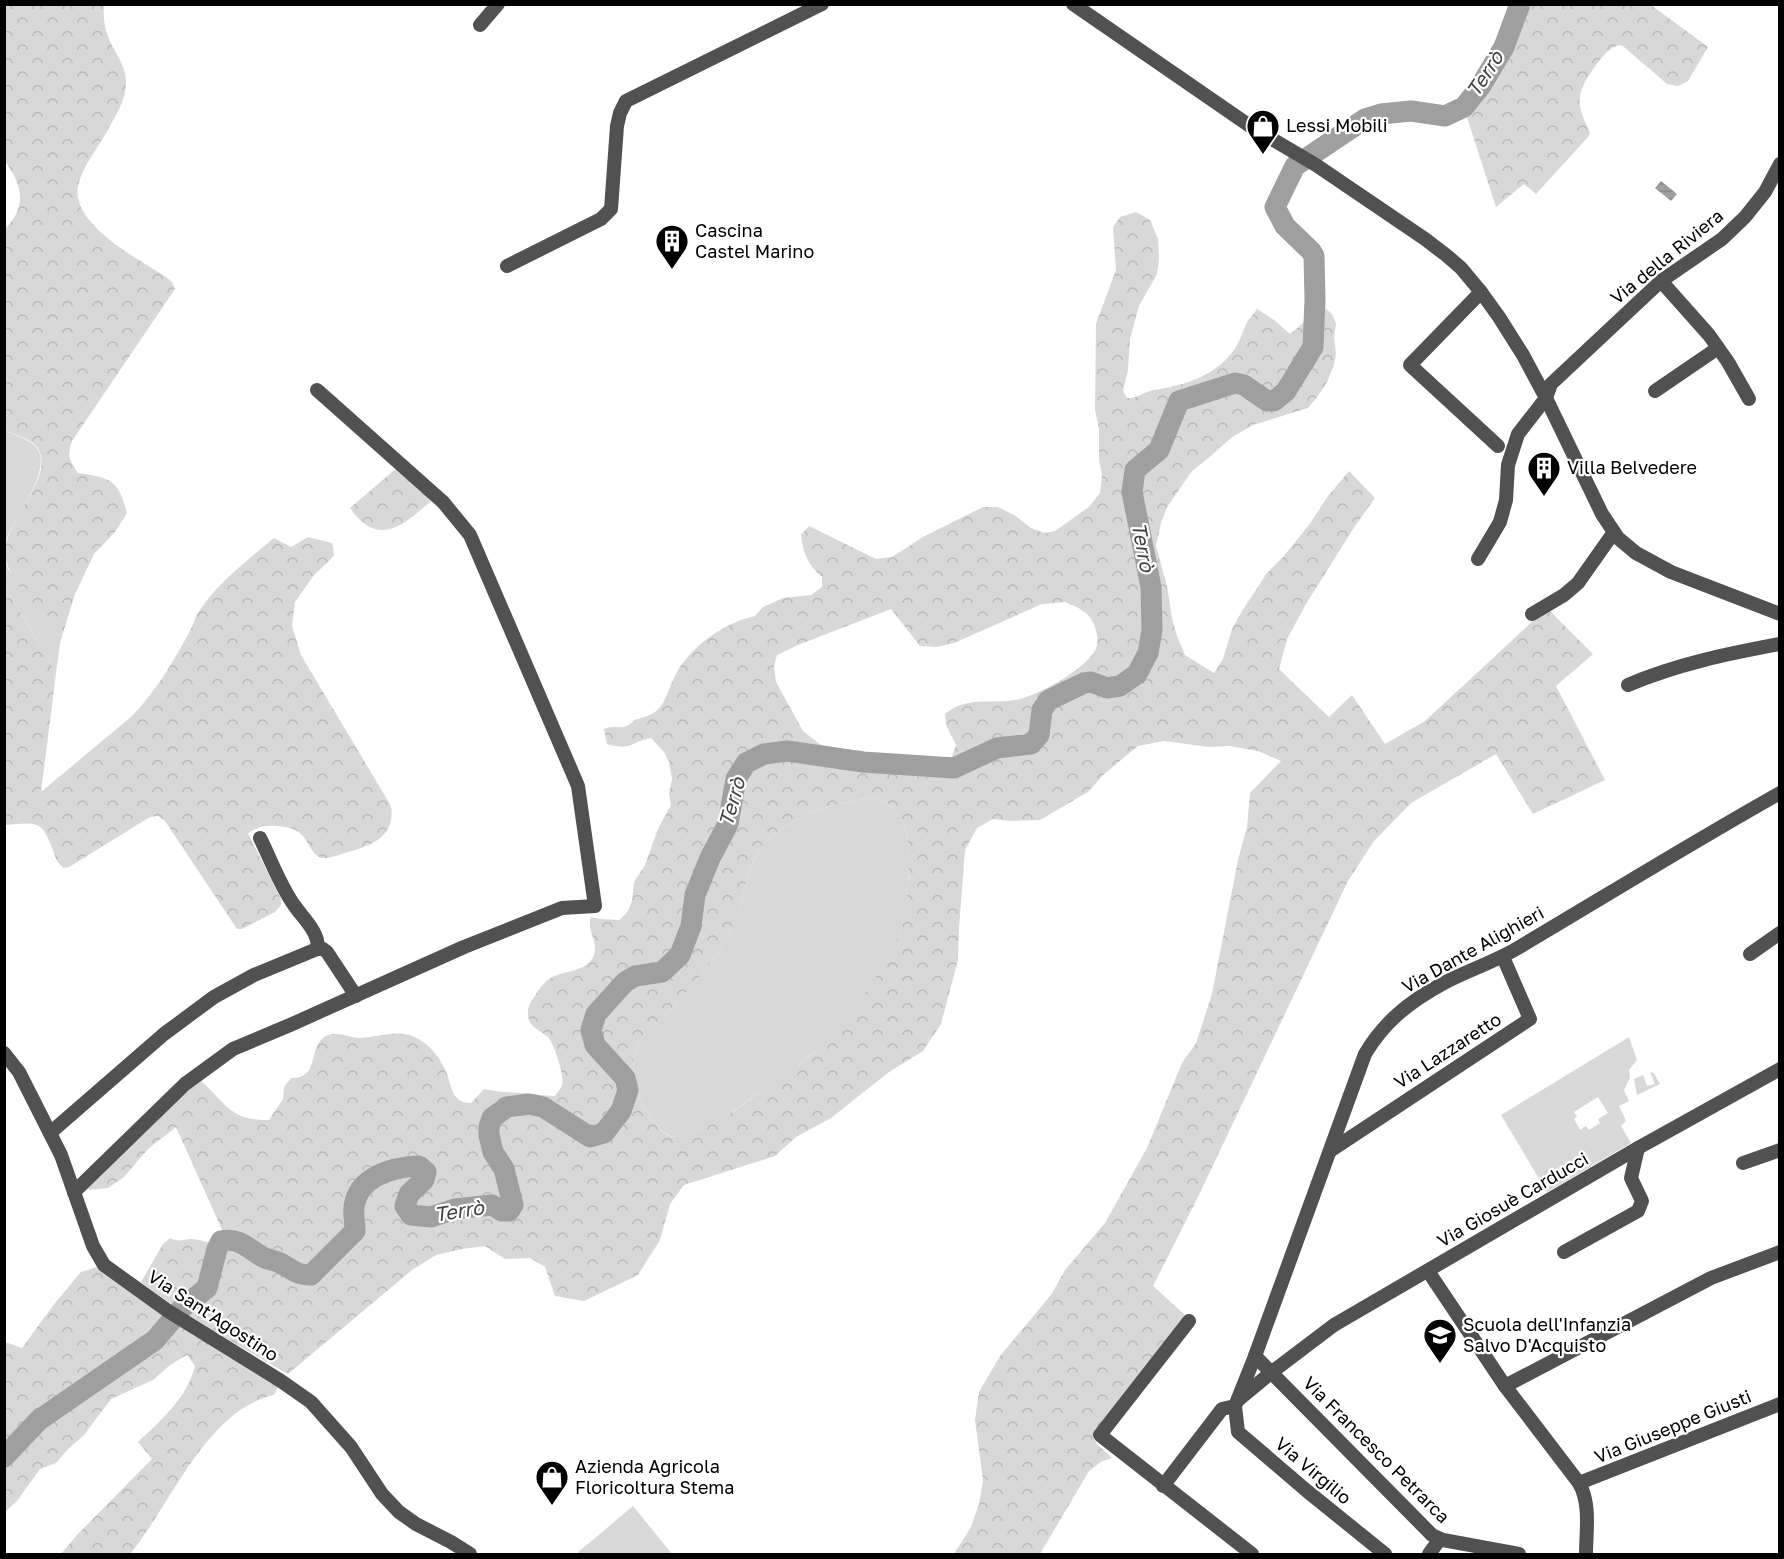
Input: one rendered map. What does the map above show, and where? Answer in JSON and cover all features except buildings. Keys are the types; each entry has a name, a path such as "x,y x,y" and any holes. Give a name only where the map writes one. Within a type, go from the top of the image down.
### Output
{"street":[{"path":"480,25 498,4"},
{"path":"507,266 601,219 611,209 617,126 626,101 822,4"},
{"path":"1072,4 1250,126 1316,165 1432,243 1456,264 1481,292 1507,329 1546,398 1602,514 1614,532 1632,550 1662,568 1779,614"},
{"name":"Via della Riviera","path":"1478,559 1500,522 1506,500 1508,465 1518,434 1546,398 1550,387 1661,281 1722,239 1745,217 1765,192 1779,164"},
{"path":"1661,281 1718,348 1749,399"},
{"path":"1481,292 1410,365 1498,446"},
{"path":"1655,391 1718,348"},
{"path":"74,1192 186,1084 233,1049 464,947 562,908 595,906 578,786 470,535 443,502 317,390"},
{"path":"1532,614 1578,583 1614,532"},
{"path":"1628,685 1652,674 1693,662 1779,644"},
{"name":"Via Dante Alighieri","path":"1236,1404 1365,1054 1387,1023 1409,1005 1442,984 1503,957 1779,793"},
{"path":"260,838 292,902 316,935 319,943 317,949"},
{"path":"1750,954 1779,933"},
{"path":"50,1133 164,1034 214,997 254,975 317,949 323,949 356,996"},
{"name":"Via Lazzaretto","path":"1330,1151 1530,1018 1503,957"},
{"name":"Via Sant'Agostino","path":"4,1053 19,1072 61,1155 93,1246 104,1265 168,1311 311,1402 351,1447 382,1494 399,1512 470,1554"},
{"name":"Via Giosuè Carducci","path":"1163,1485 1222,1409 1236,1404 1272,1372 1334,1325 1638,1148 1779,1069"},
{"path":"1564,1252 1638,1211 1642,1201 1631,1178 1638,1148"},
{"path":"1743,1163 1779,1150"},
{"path":"1505,1386 1711,1278 1779,1252"},
{"path":"1428,1271 1505,1386 1579,1483 1584,1492 1586,1504 1586,1554"},
{"path":"1189,1321 1100,1435 1252,1554"},
{"name":"Via Francesco Petrarca","path":"1255,1356 1432,1535 1440,1539 1519,1554"},
{"name":"Via Virgilio","path":"1236,1404 1238,1432 1306,1491 1385,1554"},
{"name":"Via Giuseppe Giusti","path":"1579,1483 1779,1404"},
{"path":"1428,1554 1440,1539"}],"green space":[{"path":"5,4 104,5 104,17 110,42 126,77 125,90 116,115 83,173 78,186 79,200 85,214 96,227 124,251 166,277 175,289 72,441 70,458 78,473 112,482 120,493 127,513 115,532 94,554 75,594 63,633 58,636 53,635 26,596 12,575 5,557 6,544 11,530 35,486 40,472 41,459 34,444 5,430 5,229 17,212 20,195 19,187 5,161"},
{"path":"1512,5 1651,5 1708,47 1688,81 1678,86 1667,84 1623,46 1609,50 1593,69 1581,91 1580,106 1590,133 1588,137 1536,194 1524,184 1496,207 1462,102 1477,83"},
{"path":"1136,212 1150,220 1158,239 1159,258 1157,274 1139,306 1130,339 1128,370 1123,391 1127,398 1189,382 1212,371 1230,355 1247,322 1257,309 1290,334 1319,307 1325,308 1332,314 1336,324 1334,365 1327,382 1308,408 1253,425 1232,437 1192,471 1167,507 1156,546 1167,586 1172,618 1185,655 1214,673 1223,659 1232,629 1267,573 1309,525 1328,496 1349,471 1375,498 1306,604 1287,639 1279,669 1329,717 1352,695 1385,744 1425,721 1547,608 1593,654 1556,686 1605,780 1533,814 1496,754 1411,803 1374,841 1348,881 1197,1199 1153,1286 1185,1315 1095,1434 1094,1439 1097,1444 1112,1458 1101,1462 1089,1471 1040,1554 954,1554 971,1527 979,1504 983,1480 975,1420 979,1392 1000,1356 1051,1295 1065,1270 1105,1223 1147,1148 1182,1063 1196,1043 1212,994 1238,860 1247,827 1250,793 1281,761 1258,751 1229,746 1209,747 1164,741 1138,746 1103,775 1088,792 1040,820 993,819 977,828 965,850 958,960 941,1024 923,1051 889,1072 831,1118 796,1137 775,1156 684,1185 670,1204 660,1240 638,1275 584,1301 555,1296 545,1267 530,1258 505,1259 485,1246 436,1255 412,1270 288,1374 195,1319 141,1282 163,1244 170,1238 195,1239 210,1243 218,1239 223,1232 176,1127 148,1149 124,1177 108,1188 89,1190 83,1175 200,1080 237,1114 256,1120 269,1120 283,1099 284,1087 291,1078 300,1077 306,1073 320,1041 326,1036 338,1034 358,1038 404,1034 419,1039 431,1048 444,1067 454,1094 462,1102 471,1103 484,1089 555,1096 563,1081 560,1068 548,1037 530,1022 528,1011 530,1005 549,979 585,966 593,957 595,947 590,927 591,917 619,920 627,913 632,901 634,882 645,865 658,829 671,805 669,794 672,779 669,762 664,752 651,738 621,747 607,744 604,729 627,726 634,720 645,717 658,709 681,665 709,637 732,624 755,616 763,607 783,598 811,595 822,587 822,577 810,563 803,547 801,535 809,526 876,559 892,557 923,537 983,507 998,507 1014,515 1031,528 1044,533 1055,531 1089,507 1100,493 1102,474 1099,460 1099,429 1095,410 1096,324 1116,270 1113,227 1120,217","holes":["1065,602 1083,611 1093,622 1097,640 1093,653 1076,670 1029,696 1010,701 971,702 953,708 945,714 946,725 956,745 951,759 843,753 821,745 803,731 776,682 774,666 777,655 891,609 920,646 937,647 954,643 1042,604","875,798 884,801 897,812 905,828 909,845 908,891 903,919 896,942 882,967 842,1023 810,1056 740,1107 709,1125 681,1136 667,1135 650,1117 635,1085 634,1062 641,1040 693,985 721,948 732,927 755,859 767,841 791,823 818,810 846,802"]},
{"path":"5,430 34,445 40,454 41,465 32,491 5,544"},
{"path":"399,466 435,498 414,516 393,528 382,530 372,528 361,521 350,508"},
{"path":"308,537 332,543 334,555 314,575 295,602 292,626 301,655 391,806 389,826 379,839 334,857 322,858 315,854 298,831 293,829 282,826 265,826 248,833 281,899 281,905 275,912 242,929 237,929 165,821 158,816 150,817 64,868 56,860 46,834 38,825 25,823 5,825 5,587 54,671 55,682 41,792 141,706 171,665 198,612 225,580 274,538 291,547"},
{"path":"4,556 8,569 58,636 63,633 55,681 50,661 5,587"},
{"path":"875,798 884,801 897,812 905,828 909,845 909,876 905,910 900,932 887,961 846,1021 803,1062 714,1123 693,1133 677,1137 662,1131 644,1107 635,1085 633,1074 636,1051 648,1030 693,985 721,948 732,927 760,849 778,831 804,816 846,802"},
{"path":"1629,1037 1637,1060 1629,1070 1630,1078 1624,1090 1629,1101 1619,1106 1626,1121 1621,1126 1631,1143 1547,1192 1501,1115","holes":["1598,1097 1608,1113 1598,1119 1600,1123 1589,1130 1586,1126 1580,1130 1574,1119 1577,1117 1574,1112"]},
{"path":"1650,1072 1654,1073 1660,1084 1637,1095 1634,1079 1643,1075 1647,1086 1655,1084"},
{"path":"100,1266 278,1387 274,1395 250,1404 229,1419 209,1439 130,1554 61,1554 152,1459 138,1442 180,1398 195,1366 187,1355 170,1365 153,1380 111,1399 84,1435 56,1463 40,1469 17,1501 5,1512 5,1342 22,1348 81,1272"},
{"path":"633,1506 672,1554 576,1554"}],"shaded area":[{"path":"1661,181 1677,194 1671,201 1655,188"}],"waterway":[{"name":"Terrò","path":"4,1457 39,1420 155,1340 183,1307 207,1288 221,1241 238,1242 263,1257 298,1273 311,1275 355,1231 354,1207 362,1188 378,1175 388,1171 419,1166 426,1172 424,1180 409,1194 405,1206 411,1215 431,1217 455,1209 492,1205 502,1211 509,1211 513,1205 504,1169 493,1152 489,1135 492,1118 507,1107 529,1104 543,1107 590,1137 604,1133 621,1111 628,1090 625,1078 595,1045 591,1030 596,1014 625,982 635,976 662,972 680,955 691,926 695,895 710,858 728,824 736,779 746,763 764,754 787,751 863,762 954,768 997,748 1031,744 1039,735 1042,710 1049,700 1084,683 1091,682 1107,688 1120,686 1137,674 1148,653 1152,630 1151,587 1132,492 1135,470 1159,450 1179,401 1235,383 1244,385 1267,401 1274,401 1286,391 1313,347 1314,256 1285,226 1275,207 1295,166 1365,119 1381,114 1411,111 1445,116 1464,107 1480,87 1504,47 1520,4"}],"place":[{"name":"Lessi Mobili","path":"1263,155"},
{"name":"Cascina Castel Marino","path":"672,270"},
{"name":"Villa Belvedere","path":"1544,497"},
{"name":"Scuola dell'Infanzia Salvo D'Acquisto","path":"1440,1364"},
{"name":"Azienda Agricola Floricoltura Stema","path":"552,1506"}]}
